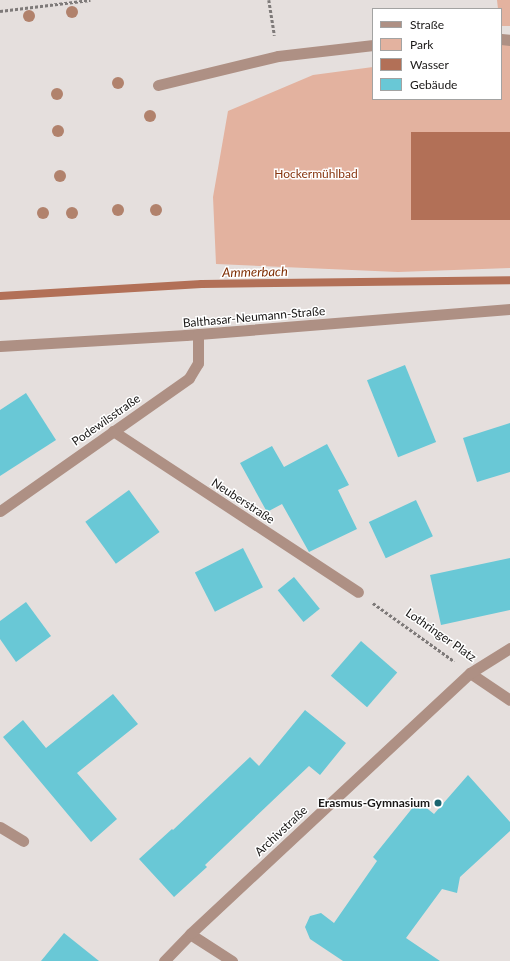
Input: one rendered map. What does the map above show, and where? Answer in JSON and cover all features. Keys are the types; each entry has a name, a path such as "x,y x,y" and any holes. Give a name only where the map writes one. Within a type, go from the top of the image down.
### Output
{"street":[{"path":"158,85 278,56 372,45"},
{"name":"Balthasar-Neumann-Straße","path":"0,346 198,334 510,310"},
{"name":"Podewilsstraße","path":"0,511 189,378 198,363 198,334"},
{"name":"Neuberstraße","path":"113,431 358,592"},
{"name":"Lothringer Platz","path":"470,673 510,648"},
{"path":"470,673 510,700"},
{"name":"Archivstraße","path":"164,961 190,934 470,673"},
{"path":"0,827 24,841"},
{"path":"190,934 232,961"}],"path":[{"path":"0,11 90,0"},
{"path":"269,0 278,56"},
{"name":"Lothringer Platz","path":"358,592 470,673"}],"green space":[{"path":"497,0 510,0 510,26 502,26 502,8 498,8"},
{"name":"Hockermühlbad","path":"510,42 510,268 398,272 216,264 213,197 228,111 313,75 372,67 372,100 502,100 502,43"}],"water":[{"path":"411,132 510,132 510,220 411,220"}],"building":[{"path":"405,365 436,442 398,457 367,380"},
{"path":"26,393 56,440 0,476 0,410"},
{"path":"510,423 510,472 477,482 463,438"},
{"path":"327,444 349,485 338,490 357,529 309,552 282,504 267,512 240,463 272,446 284,467"},
{"path":"129,490 160,532 116,564 85,522"},
{"path":"416,500 433,536 386,558 369,522"},
{"path":"243,548 263,587 215,612 195,573"},
{"path":"510,558 510,610 441,625 430,575"},
{"path":"294,577 320,609 303,622 278,590"},
{"path":"26,602 51,636 16,662 0,639 0,621"},
{"path":"361,641 397,672 367,707 331,676"},
{"path":"113,694 138,724 77,773 117,819 91,842 3,737 23,720 46,748"},
{"path":"305,710 346,743 320,775 309,766 205,865 207,867 174,897 139,859 172,829 173,830 250,757 259,766"},
{"path":"468,775 510,822 510,831 460,877 457,893 442,889 406,938 440,961 343,961 310,939 305,927 310,916 321,913 334,923 377,861 373,857 418,801 434,814"},
{"path":"64,933 99,961 41,961"}],"waterway":[{"name":"Ammerbach","path":"0,296 202,284 510,280"}],"place":[{"name":"Erasmus-Gymnasium","path":"438,803"}]}
